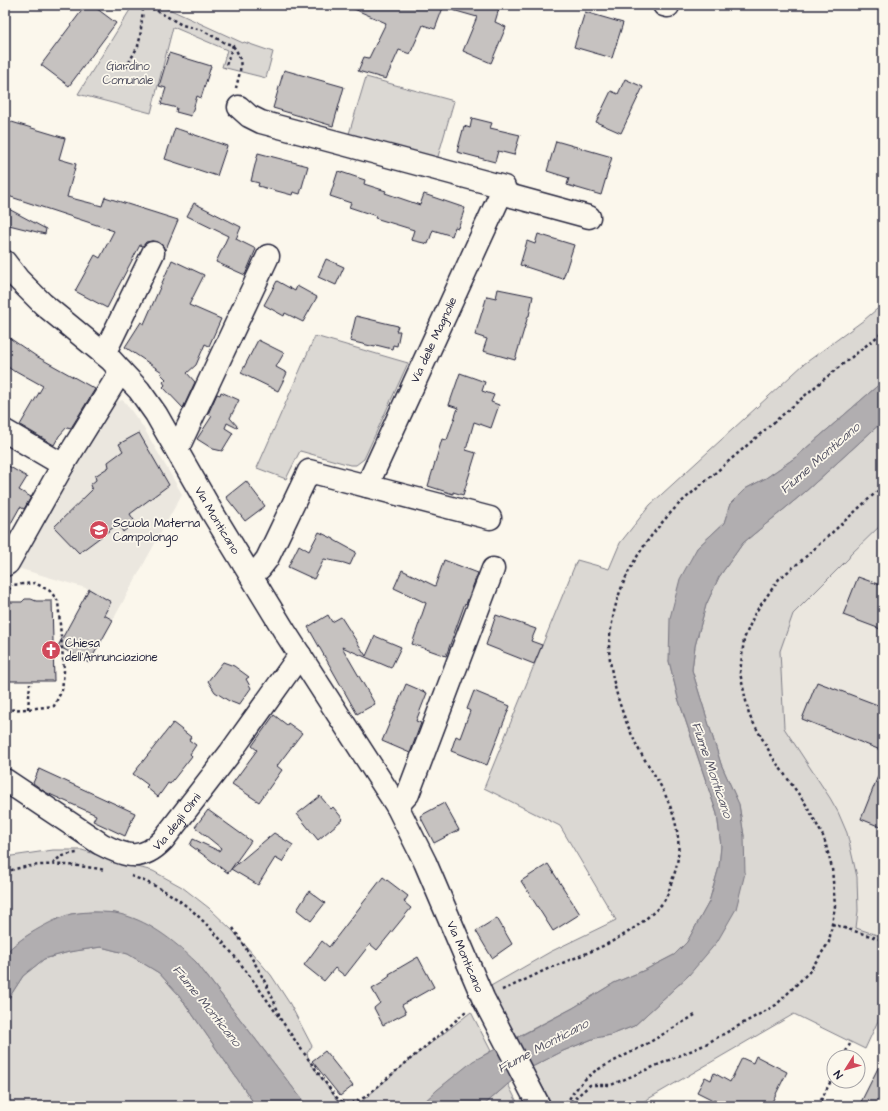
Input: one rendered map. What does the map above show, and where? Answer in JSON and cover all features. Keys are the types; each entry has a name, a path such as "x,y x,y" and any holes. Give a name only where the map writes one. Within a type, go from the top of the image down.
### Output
{"street":[{"path":"238,107 249,116 261,122 504,187 501,193 589,217"},
{"name":"Via delle Magnolie","path":"366,486 501,193"},
{"path":"104,354 153,253"},
{"path":"177,450 268,256"},
{"name":"Via Monticano","path":"5,262 18,279 44,304 104,354 121,371 139,390 156,414 212,512 300,655 397,806 425,862 484,1000 539,1106"},
{"path":"5,565 8,563 63,464 121,371"},
{"path":"5,431 63,464"},
{"path":"251,575 260,568 267,559 309,471 490,518"},
{"path":"397,806 408,794 493,569"},
{"name":"Via degli Olmi","path":"5,780 73,826 111,849 129,855 140,855 148,852 155,848 168,834 230,753 300,655"}],"path":[{"path":"126,68 138,46 144,6 152,8 182,25 202,30 225,43 233,45 241,59 241,67 233,98 238,107"},
{"path":"225,68 233,45"},
{"path":"129,876 147,882 166,892 187,906 208,926 258,986 281,1021 336,1097 341,1102 347,1104 353,1103 365,1097 450,1025 484,1000 606,945 634,929 664,901 677,867 679,847 673,812 666,795 631,732 621,708 615,687 610,660 610,637 616,607 626,576 649,538 664,519 679,504 823,380 883,332"},
{"path":"565,1106 590,1085 611,1085 702,1046 776,1005 809,972 829,942 835,906 832,868 824,838 806,806 773,758 749,715 740,673 744,639 755,613 779,579 883,486"},
{"path":"5,595 12,585 35,583 50,591 58,602 64,671 62,690 54,706 5,710"},
{"path":"28,709 30,684"},
{"path":"5,872 14,868 53,864 107,870"},
{"path":"832,924 883,940"},
{"path":"233,928 249,953 275,1002 281,1021"},
{"path":"565,1106 583,1081 595,1071 645,1046 695,1015"},
{"path":"847,1049 850,1044"},
{"path":"818,1106 827,1089"}],"shaded area":[{"name":"Scuola Materna Campolongo","path":"122,400 143,427 182,494 113,620 104,615 111,602 89,589 14,567 70,472 116,402"},
{"path":"883,523 883,937 856,928 858,911 857,877 847,833 830,798 784,728 780,651 793,614"}],"green space":[{"name":"Giardino Comunale","path":"133,5 160,5 243,43 244,42 273,52 266,78 222,67 227,50 173,27 151,113 78,94"},
{"path":"366,77 454,101 437,160 348,137"},
{"path":"883,304 883,381 796,457 766,478 745,489 730,504 724,523 697,548 669,661 678,698 717,814 721,846 719,867 709,902 687,942 674,955 645,970 614,983 573,1008 517,1037 489,987 550,952 616,920 560,826 484,788 577,560 609,569 620,543 650,505 804,364 864,320"},
{"path":"315,336 408,363 364,459 356,465 350,465 300,451 286,479 257,468"},
{"path":"883,421 883,523 793,614 780,651 784,728 830,798 847,833 857,877 858,911 856,928 883,937 883,1010 865,1049 794,1014 636,1106 553,1106 532,1067 563,1051 595,1038 611,1035 634,1026 689,975 744,836 739,805 721,764 692,670 695,646 706,605 719,577 743,543 805,492"},
{"path":"53,850 82,850 153,871 182,887 209,908 233,931 271,975 290,1004 312,1046 307,1053 309,1061 340,1104 346,1106 307,1106 196,962 137,920 115,913 93,912 71,914 25,937 5,954 5,857"},
{"path":"101,947 128,954 159,973 179,995 256,1106 5,1106 5,1004 23,976 44,959 69,952"},
{"path":"471,1012 491,1051 463,1070 420,1106 354,1106 360,1103 407,1062"},
{"path":"508,1084 519,1106 483,1106"}],"water":[{"name":"Fiume Monticano","path":"883,381 883,421 805,492 743,543 719,577 706,605 695,646 692,670 721,764 739,804 744,836 745,873 736,909 717,942 689,975 634,1026 611,1035 595,1038 563,1051 532,1067 508,1084 483,1106 420,1106 473,1061 573,1008 614,983 645,970 674,955 687,942 709,902 719,867 721,846 717,814 678,698 669,661 670,618 680,579 697,548 724,523 730,504 745,489 766,478 796,457"},
{"name":"Fiume Monticano","path":"93,912 115,913 149,925 169,938 196,962 307,1106 256,1106 179,995 159,973 128,954 101,947 69,952 44,959 23,976 5,1004 5,954 26,936 55,920 71,914"}],"building":[{"path":"86,5 92,5 116,23 69,86 41,65"},
{"path":"345,5 444,5 435,29 423,25 410,54 399,50 386,79 358,71 364,57 369,58 386,23"},
{"path":"450,5 500,5 495,22 506,27 491,63 463,51 477,17 449,9"},
{"path":"585,12 623,23 612,58 574,47"},
{"path":"169,53 211,66 201,98 197,96 191,116 176,112 177,108 161,104 166,88 159,86"},
{"path":"284,70 344,87 333,126 273,108"},
{"path":"625,79 643,87 621,133 596,122 611,91 618,94"},
{"path":"472,118 492,123 490,128 520,135 514,155 498,151 495,162 457,152 464,126 470,128"},
{"path":"5,120 65,138 59,159 76,164 67,197 102,206 105,197 178,220 165,251 163,246 158,242 146,242 143,246 140,245 107,308 75,291 95,255 100,258 114,231 5,195"},
{"path":"175,128 227,146 217,176 165,159"},
{"path":"556,141 612,157 601,195 567,185 569,178 547,171"},
{"path":"258,153 308,166 300,194 293,192 292,195 258,186 259,183 251,181"},
{"path":"338,171 365,180 364,184 386,191 385,193 420,205 424,194 465,208 458,228 455,227 452,236 433,230 428,244 411,240 414,230 375,218 376,216 349,207 351,203 330,196"},
{"path":"194,203 241,227 236,239 256,249 245,275 216,262 228,236 187,216"},
{"path":"5,207 46,229 45,234 5,224"},
{"path":"538,234 574,245 563,279 520,265 527,241 535,244"},
{"path":"326,259 344,267 336,285 318,277"},
{"path":"172,260 204,275 189,305 221,319 209,346 205,344 196,365 187,373 195,382 183,408 163,387 165,385 163,382 166,379 161,374 162,372 125,347 141,322 144,324"},
{"path":"277,281 295,291 297,286 317,297 303,322 285,313 284,316 264,305"},
{"path":"498,289 533,296 529,316 515,360 483,351 487,339 475,335 487,296 496,298"},
{"path":"356,316 398,326 396,331 400,331 397,346 393,345 392,349 376,345 375,347 350,341"},
{"path":"5,335 36,356 95,389 71,428 67,427 59,436 54,445 20,425 43,386 16,371 15,372 5,365"},
{"path":"258,340 284,353 276,367 287,373 278,391 241,373"},
{"path":"460,373 485,382 482,391 494,395 491,402 499,405 491,428 474,422 466,450 476,453 463,495 453,492 453,494 428,486 442,439 447,440 458,408 449,405"},
{"path":"221,392 239,400 230,418 238,427 237,428 227,423 225,428 233,433 222,451 213,449 197,439 212,416 208,414 217,394 220,395"},
{"path":"139,433 169,485 130,514 135,522 123,532 118,524 79,553 54,527 92,490 90,485 96,480 95,476 109,467 108,462 123,451 119,444"},
{"path":"5,464 27,477 19,490 31,497 24,509 20,507 5,534"},
{"path":"246,481 265,506 245,521 226,497"},
{"path":"319,532 356,552 350,565 324,559 314,579 288,567 299,545 309,551"},
{"path":"444,560 478,573 466,604 465,603 446,656 412,644 426,603 394,588 402,570 435,586"},
{"path":"858,577 883,586 883,630 843,615"},
{"path":"89,589 111,602 104,615 113,620 89,663 58,646"},
{"path":"25,599 52,601 54,681 7,681 7,602 22,602"},
{"path":"328,615 332,622 341,617 366,656 375,636 401,647 391,668 342,647 375,704 357,714 308,627"},
{"path":"496,615 536,629 531,641 542,645 534,664 486,645"},
{"path":"223,662 234,666 249,677 246,679 251,688 239,705 229,701 215,692 208,681"},
{"path":"817,682 883,707 883,751 802,719"},
{"path":"406,684 427,693 416,721 421,723 410,753 382,741"},
{"path":"474,691 510,706 487,765 451,751 456,736 460,738 470,711 467,709"},
{"path":"274,715 287,725 288,723 302,733 277,766 282,770 259,802 232,784 257,750 252,746"},
{"path":"173,723 191,737 189,740 196,745 190,754 192,756 170,784 168,783 158,797 146,787 148,785 133,774"},
{"path":"883,766 883,828 861,819"},
{"path":"39,769 135,813 125,836 93,821 96,815 45,792 33,783"},
{"path":"320,796 331,809 333,807 343,819 318,840 297,814"},
{"path":"444,803 459,830 434,843 420,816"},
{"path":"208,810 251,841 228,873 190,845 193,839 219,851 221,848 195,827"},
{"path":"274,833 293,845 282,862 275,858 258,885 231,869"},
{"path":"548,864 580,914 553,931 521,881"},
{"path":"383,877 408,896 404,902 411,908 377,950 370,944 345,976 335,968 324,981 304,965 322,941 329,947"},
{"path":"309,891 325,903 311,921 297,910"},
{"path":"497,918 512,944 492,958 476,931"},
{"path":"418,957 434,987 402,1005 406,1013 383,1025 374,1008 380,1003 372,989 384,982 383,981 390,976 389,974"},
{"path":"325,1051 353,1086 340,1096 312,1061"},
{"path":"756,1056 787,1072 770,1106 725,1106 697,1092 705,1077 711,1080 714,1073 730,1082 742,1058 753,1063"},
{"path":"883,1058 883,1106 859,1106"}],"place":[{"name":"Scuola Materna Campolongo","path":"99,530"},
{"name":"Chiesa dell'Annunciazione","path":"51,650"}]}
